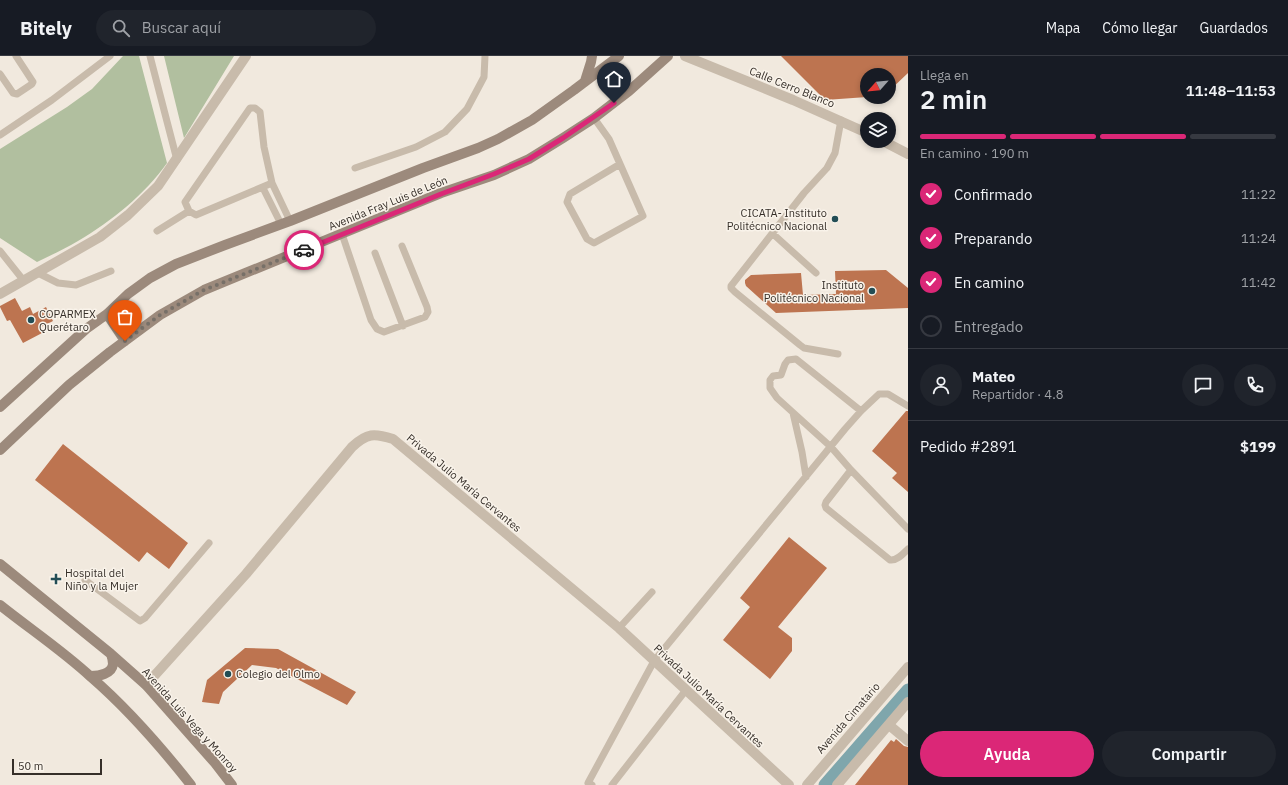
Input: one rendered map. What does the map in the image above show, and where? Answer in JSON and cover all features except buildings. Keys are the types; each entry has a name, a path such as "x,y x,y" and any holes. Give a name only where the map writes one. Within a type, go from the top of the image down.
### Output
{"main road":[{"path":"585,81 592,56"},
{"name":"Avenida Fray Luis de León","path":"0,407 86,329 107,314 128,294 150,278 176,264 498,139 532,120 619,56"},
{"name":"Avenida Fray Luis de León","path":"0,450 69,385 160,315 204,290 529,159 594,118 629,91 668,56"},
{"path":"107,314 125,341"},
{"name":"Avenida Luis Vega y Monroy","path":"0,564 111,654 146,685 215,763 232,785"},
{"path":"0,604 91,676 121,705 174,763 191,785"},
{"path":"91,676 99,676 109,671 113,665 111,654"}],"street":[{"path":"0,294 100,238 128,215 158,186 246,56"},
{"name":"Calle Cerro Blanco","path":"685,56 841,120 860,130"},
{"path":"896,148 908,154"},
{"name":"Privada Julio María Cervantes","path":"146,685 246,574 352,447 362,438 373,434 393,440 619,628 654,662 789,785"},
{"name":"Avenida Cimatario","path":"806,785 908,667"},
{"path":"841,784 908,702"},
{"path":"889,725 908,741"}],"lane":[{"path":"0,74 13,93 17,94 32,84 33,82 16,56"},
{"path":"0,135 52,100 110,56"},
{"path":"150,56 177,160"},
{"path":"355,168 416,147 446,132 471,103 484,77 485,56"},
{"path":"272,183 196,215 189,212 185,202 250,108 255,108 260,112 264,146 272,183 285,222"},
{"path":"594,118 610,139 643,216 594,243 587,239 567,202 570,194 620,164"},
{"path":"838,354 804,348 731,288 733,282 804,193 828,168 835,153 841,120"},
{"path":"263,188 285,222"},
{"path":"157,231 189,212"},
{"path":"772,233 816,273"},
{"path":"342,234 371,320 376,329 384,332 426,318 428,312 428,307 402,246"},
{"path":"0,251 24,281"},
{"path":"375,253 403,326"},
{"path":"38,273 58,283 76,285 111,272"},
{"path":"861,411 796,359 788,360 781,375 773,376 770,380 770,388 777,398 831,447 908,529"},
{"path":"592,785 588,783 654,662 861,411 879,394 888,394 908,406"},
{"path":"793,412 806,477"},
{"path":"851,470 826,502 826,508 890,560 894,561 908,549"},
{"path":"85,580 140,621 145,618 209,543"},
{"path":"619,628 652,592"},
{"path":"612,785 686,690"}],"green space":[{"path":"123,56 139,56 167,163 149,185 115,216 73,244 37,262 0,238 0,149 67,107 92,89"},
{"path":"164,56 234,56 184,138"}],"waterway":[{"path":"825,785 908,690"}],"way so far":[{"path":"125,341 160,315 204,290 304,250"}],"place":[{"name":"CICATA- Instituto Politécnico Nacional","path":"835,219"},
{"name":"Instituto Politécnico Nacional","path":"872,291"},
{"name":"COPARMEX Querétaro","path":"31,320"},
{"name":"Hospital del Niño y la Mujer","path":"56,579"},
{"name":"Colegio del Olmo","path":"228,674"}],"route":[{"path":"304,250 529,159 594,118 614,103"}]}
